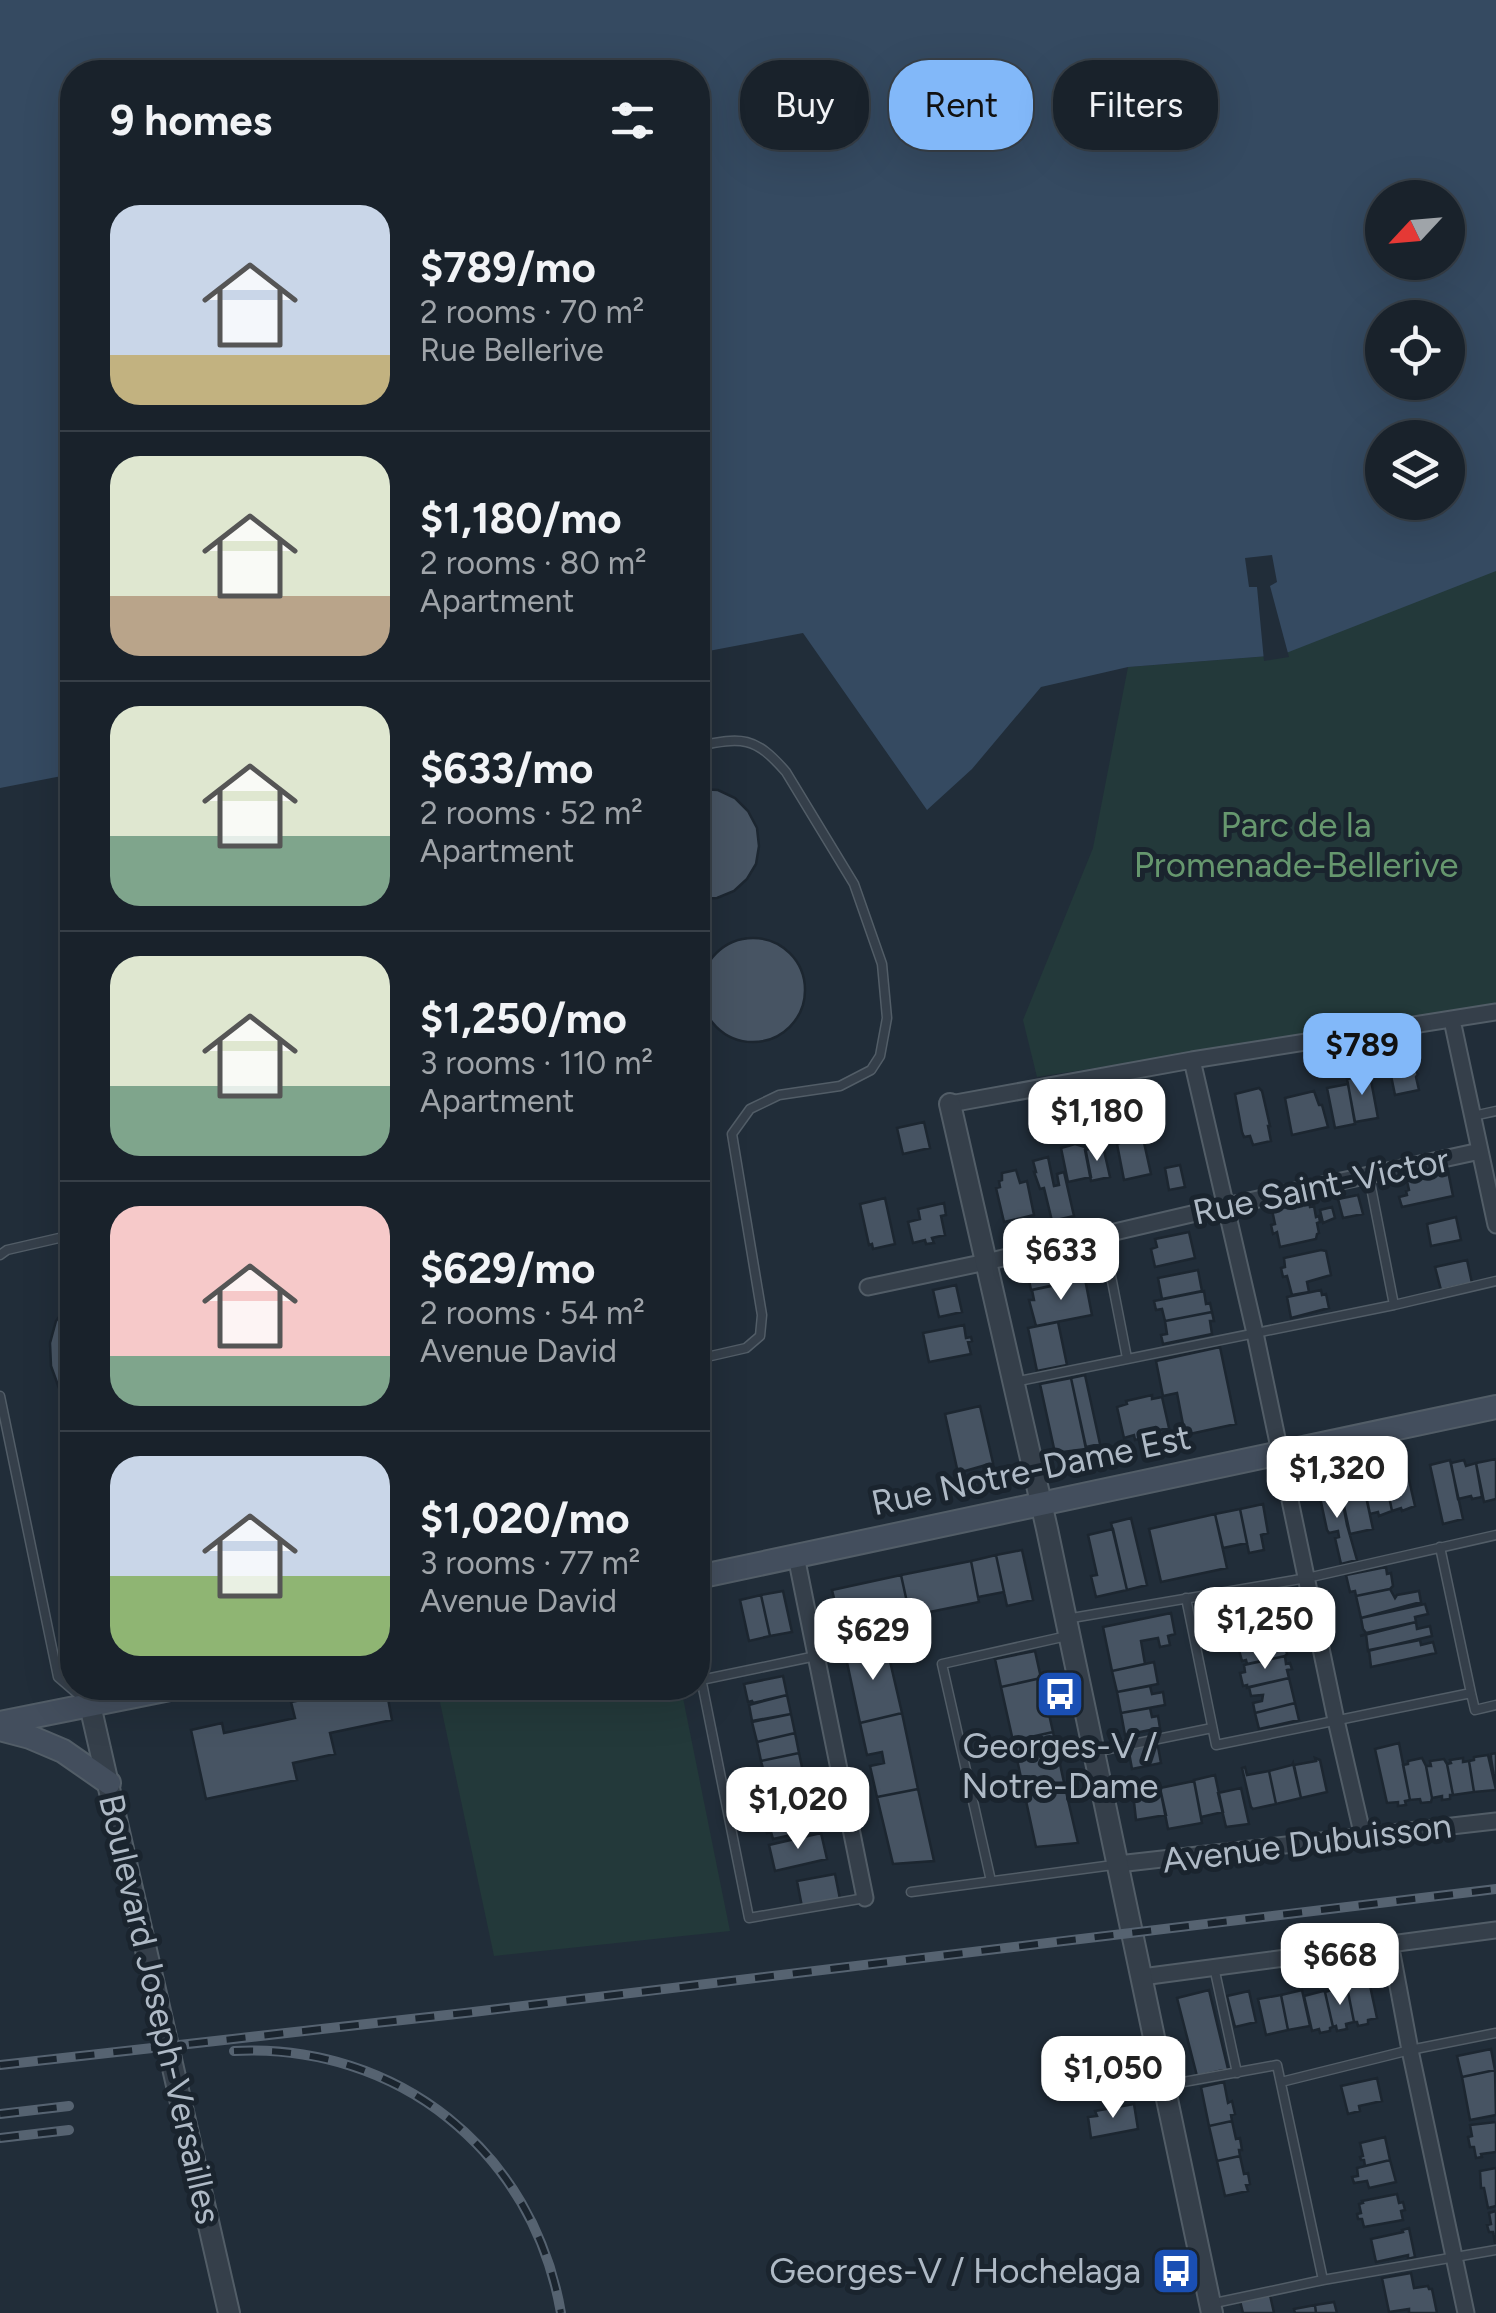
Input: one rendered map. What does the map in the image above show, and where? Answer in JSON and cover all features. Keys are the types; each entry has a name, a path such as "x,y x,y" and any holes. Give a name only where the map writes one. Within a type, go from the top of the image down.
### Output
{"main road":[{"name":"Rue Notre-Dame Est","path":"710,1574 1496,1407"},
{"path":"0,1726 115,1700"},
{"path":"0,1726 63,1751 109,1783"}],"street":[{"path":"1212,2308 1042,1504 950,1104 1192,1060 1496,1012"},
{"path":"1452,1020 1496,1225"},
{"path":"1192,1060 1363,1837"},
{"name":"Rue Saint-Victor","path":"868,1287 1480,1152"},
{"path":"796,1556 865,1898"},
{"name":"Boulevard Joseph-Versailles","path":"90,1705 228,2313"},
{"name":"Avenue Dubuisson","path":"1118,1864 1496,1821"},
{"path":"1142,1977 1496,1930"},
{"path":"1390,1943 1466,2313"}],"lane":[{"path":"710,743 756,744 786,772 854,884 882,964 887,1018 880,1056 871,1070 840,1086 779,1095 750,1109 732,1134 762,1315 760,1336 746,1348 710,1358"},
{"path":"1473,1116 1496,1112"},
{"path":"1369,1176 1394,1305"},
{"path":"1102,1234 1127,1358"},
{"path":"0,1255 60,1238"},
{"path":"1014,1382 1496,1282"},
{"path":"0,1396 60,1679"},
{"path":"991,1881 942,1664 1186,1598 1307,1578 1496,1536"},
{"path":"1440,1548 1475,1710 1496,1705"},
{"path":"1186,1598 1216,1745 1470,1693"},
{"path":"710,1678 816,1656"},
{"path":"84,1700 90,1705"},
{"path":"705,1700 749,1918 865,1898"},
{"path":"1094,1752 1212,1728"},
{"path":"911,1892 1118,1864"},
{"path":"1214,1968 1237,2073"},
{"path":"1281,2082 1496,2033"},
{"path":"1165,2086 1277,2065 1323,2280"},
{"path":"1212,2308 1323,2280 1496,2250"}],"green space":[{"name":"Parc de la Promenade-Bellerive","path":"1496,556 1496,1006 1037,1077 1023,1020 1093,848 1128,667 1281,655"},
{"path":"440,1700 683,1700 730,1931 494,1956"}],"water":[{"path":"0,0 1496,0 1496,571 1281,655 1128,667 1041,687 972,769 927,810 803,633 710,651 710,60 60,60 60,776 0,788"}],"pier":[{"path":"1272,555 1277,582 1270,586 1289,657 1264,661 1257,587 1249,587 1245,558"}],"building":[{"path":"710,790 735,798 748,811 757,828 759,846 756,864 747,879 734,891 710,898"},
{"path":"753,938 773,942 790,953 804,980 801,1010 790,1027 773,1038 753,1042 733,1038 710,1019 710,961 733,942"},
{"path":"1411,1055 1419,1090 1395,1095 1388,1061"},
{"path":"1370,1075 1378,1118 1355,1122 1347,1079"},
{"path":"1348,1084 1355,1124 1335,1128 1327,1088"},
{"path":"1259,1088 1271,1141 1253,1145 1250,1136 1244,1137 1242,1132 1235,1094"},
{"path":"1314,1091 1328,1127 1292,1135 1285,1098"},
{"path":"924,1122 930,1148 903,1154 897,1128"},
{"path":"1137,1134 1138,1139 1143,1138 1151,1174 1124,1180 1117,1144 1122,1142 1121,1138"},
{"path":"1075,1144 1085,1147 1091,1177 1068,1182 1061,1148"},
{"path":"1103,1146 1110,1177 1091,1181 1085,1150"},
{"path":"1048,1157 1054,1186 1059,1185 1057,1174 1064,1172 1074,1216 1052,1221 1033,1161"},
{"path":"1180,1165 1185,1187 1169,1190 1165,1168"},
{"path":"1016,1170 1020,1183 1027,1181 1034,1215 1004,1222 996,1188 1000,1187 1002,1173"},
{"path":"1448,1171 1453,1196 1402,1207 1399,1197 1407,1195 1407,1181"},
{"path":"1358,1195 1363,1214 1343,1218 1338,1199"},
{"path":"885,1198 895,1244 873,1249 860,1204"},
{"path":"1309,1202 1316,1217 1319,1216 1316,1239 1280,1247 1271,1225 1275,1224 1272,1210"},
{"path":"944,1203 946,1215 941,1216 945,1235 932,1238 934,1243 913,1243 908,1222 920,1219 918,1209"},
{"path":"1332,1207 1335,1218 1323,1223 1320,1210"},
{"path":"1456,1217 1461,1240 1431,1246 1427,1224"},
{"path":"1189,1232 1195,1258 1155,1267 1151,1249 1157,1247 1155,1239"},
{"path":"1326,1251 1331,1275 1307,1282 1309,1292 1292,1295 1281,1268 1285,1267 1284,1258"},
{"path":"1063,1254 1072,1278 1069,1282 1031,1290 1024,1273 1028,1272 1025,1262"},
{"path":"1467,1260 1472,1283 1441,1290 1435,1267"},
{"path":"1198,1270 1202,1291 1162,1299 1158,1278"},
{"path":"1085,1279 1092,1315 1036,1326 1029,1300 1034,1300 1032,1290"},
{"path":"956,1285 962,1312 939,1317 933,1290"},
{"path":"1321,1290 1329,1308 1291,1318 1287,1297"},
{"path":"1204,1291 1212,1312 1165,1321 1162,1309 1156,1310 1154,1301"},
{"path":"1212,1312 1212,1334 1163,1344 1161,1335 1167,1334 1165,1321"},
{"path":"60,1316 60,1389 51,1366 50,1343"},
{"path":"1058,1322 1067,1365 1037,1371 1028,1328"},
{"path":"964,1325 966,1338 971,1337 972,1341 968,1342 971,1354 929,1362 923,1333"},
{"path":"1220,1347 1236,1424 1185,1435 1177,1393 1163,1396 1156,1361"},
{"path":"1085,1375 1100,1444 1086,1447 1071,1378"},
{"path":"1071,1378 1086,1449 1055,1453 1040,1384"},
{"path":"1152,1395 1152,1399 1162,1397 1169,1428 1135,1440 1134,1435 1124,1438 1117,1407"},
{"path":"980,1406 993,1463 958,1473 945,1414"},
{"path":"1496,1459 1496,1499 1484,1502 1476,1463"},
{"path":"1450,1460 1463,1519 1443,1524 1430,1465"},
{"path":"1464,1460 1466,1466 1476,1463 1482,1497 1458,1499 1451,1463"},
{"path":"1406,1467 1415,1506 1392,1511 1384,1472"},
{"path":"1384,1472 1392,1511 1379,1516 1378,1512 1370,1514 1362,1478"},
{"path":"1362,1478 1373,1529 1350,1534 1339,1483"},
{"path":"1339,1483 1357,1560 1341,1564 1335,1538 1339,1537 1338,1531 1327,1530 1318,1488"},
{"path":"1263,1504 1268,1533 1261,1535 1264,1550 1249,1553 1240,1509"},
{"path":"1240,1509 1247,1543 1223,1548 1215,1514"},
{"path":"1215,1514 1227,1568 1161,1582 1149,1529"},
{"path":"1131,1518 1147,1585 1127,1590 1111,1523"},
{"path":"1113,1529 1127,1590 1096,1597 1091,1576 1097,1575 1088,1535"},
{"path":"1022,1550 1033,1600 1007,1606 996,1555"},
{"path":"996,1555 1004,1592 978,1597 971,1561"},
{"path":"971,1561 979,1602 910,1616 901,1575"},
{"path":"1386,1567 1387,1574 1391,1573 1390,1589 1356,1596 1355,1591 1350,1592 1346,1575"},
{"path":"901,1575 910,1616 842,1631 832,1590"},
{"path":"1390,1589 1395,1598 1419,1591 1421,1602 1361,1618 1356,1596"},
{"path":"783,1591 792,1632 770,1636 761,1595"},
{"path":"1272,1591 1277,1613 1239,1622 1235,1602"},
{"path":"761,1595 770,1636 749,1641 740,1600"},
{"path":"1425,1604 1428,1614 1415,1617 1416,1622 1366,1633 1363,1629 1361,1618"},
{"path":"1171,1613 1175,1634 1168,1636 1170,1645 1160,1647 1158,1638 1141,1641 1145,1664 1112,1671 1103,1627"},
{"path":"1277,1613 1282,1635 1238,1643 1234,1623"},
{"path":"1416,1622 1417,1629 1430,1626 1432,1636 1368,1651 1366,1634"},
{"path":"1282,1635 1285,1656 1247,1664 1242,1661 1242,1645"},
{"path":"1420,1640 1421,1645 1433,1642 1436,1653 1371,1667 1369,1650"},
{"path":"886,1644 902,1713 860,1723 845,1653"},
{"path":"1035,1651 1041,1678 1001,1687 995,1659"},
{"path":"1285,1656 1292,1669 1287,1670 1289,1678 1243,1686 1240,1673 1245,1672 1244,1665"},
{"path":"1154,1662 1158,1684 1117,1692 1112,1671"},
{"path":"783,1676 787,1695 748,1702 744,1684"},
{"path":"1041,1678 1053,1732 1013,1741 1001,1687"},
{"path":"1289,1678 1295,1703 1255,1713 1253,1703 1262,1701 1263,1695 1251,1696 1249,1687"},
{"path":"1150,1686 1152,1694 1163,1692 1165,1705 1121,1713 1117,1692"},
{"path":"787,1695 791,1714 752,1721 749,1705"},
{"path":"388,1700 392,1720 330,1733 335,1754 293,1763 297,1780 206,1799 191,1730 222,1723 224,1733 295,1718 291,1702"},
{"path":"1295,1703 1299,1720 1259,1729 1255,1713"},
{"path":"1150,1708 1152,1717 1158,1716 1160,1728 1125,1735 1121,1713"},
{"path":"902,1713 918,1789 877,1797 870,1766 884,1763 882,1752 867,1755 860,1723"},
{"path":"791,1714 795,1733 757,1742 752,1722"},
{"path":"1053,1732 1065,1787 1025,1796 1013,1741"},
{"path":"795,1733 799,1753 761,1761 757,1742"},
{"path":"1157,1741 1161,1763 1132,1769 1128,1747"},
{"path":"1399,1743 1410,1800 1398,1806 1398,1802 1387,1803 1375,1749"},
{"path":"799,1753 803,1772 766,1780 761,1761"},
{"path":"1496,1753 1496,1790 1491,1754"},
{"path":"1488,1755 1496,1790 1474,1792 1469,1761"},
{"path":"1315,1758 1320,1760 1327,1792 1301,1798 1294,1765 1316,1761"},
{"path":"1422,1758 1432,1798 1431,1802 1421,1803 1420,1799 1410,1800 1403,1765"},
{"path":"1463,1758 1463,1762 1469,1761 1474,1792 1453,1795 1447,1764"},
{"path":"1444,1759 1453,1795 1442,1800 1442,1796 1432,1798 1426,1766 1431,1766 1430,1761"},
{"path":"1293,1763 1301,1798 1276,1804 1269,1771"},
{"path":"1245,1767 1247,1775 1269,1771 1276,1804 1251,1807 1242,1768"},
{"path":"803,1772 807,1790 782,1796 778,1786 765,1792 766,1780"},
{"path":"1215,1775 1223,1812 1201,1817 1194,1780"},
{"path":"1194,1781 1202,1823 1168,1829 1160,1788"},
{"path":"1065,1787 1078,1843 1036,1847 1025,1796"},
{"path":"1160,1788 1166,1815 1136,1820 1133,1793"},
{"path":"1241,1788 1249,1824 1226,1827 1218,1793"},
{"path":"918,1789 934,1861 893,1864 877,1797"},
{"path":"807,1790 812,1809 781,1816 778,1804 784,1803 782,1796"},
{"path":"814,1809 818,1829 773,1839 771,1832 767,1833 764,1824 770,1823 769,1819"},
{"path":"821,1833 827,1859 775,1871 769,1845"},
{"path":"835,1874 840,1899 802,1907 797,1881"},
{"path":"1369,1981 1377,2018 1358,2026 1347,1987"},
{"path":"1344,1986 1354,2022 1337,2031 1325,1992"},
{"path":"1209,1990 1228,2069 1197,2076 1177,1998"},
{"path":"1302,1990 1310,2026 1288,2030 1281,1995"},
{"path":"1249,1991 1256,2022 1235,2027 1227,1996"},
{"path":"1323,1991 1333,2027 1320,2033 1319,2029 1312,2031 1304,1996"},
{"path":"1281,1995 1288,2030 1266,2035 1258,1999"},
{"path":"1491,2049 1495,2070 1462,2077 1457,2056"},
{"path":"1495,2070 1496,2115 1470,2120 1462,2077"},
{"path":"1377,2078 1382,2101 1359,2106 1360,2111 1348,2114 1341,2086"},
{"path":"1224,2082 1228,2103 1232,2101 1235,2114 1231,2115 1232,2121 1209,2126 1201,2087"},
{"path":"1134,2104 1138,2129 1091,2138 1088,2117 1097,2116 1095,2111"},
{"path":"1232,2121 1236,2139 1240,2138 1240,2156 1217,2161 1209,2126"},
{"path":"1496,2122 1496,2152 1476,2158 1468,2137 1472,2136 1470,2125"},
{"path":"1385,2137 1390,2160 1365,2166 1360,2143"},
{"path":"1240,2156 1244,2174 1248,2173 1248,2191 1225,2196 1217,2161"},
{"path":"1390,2160 1396,2182 1369,2188 1367,2181 1354,2183 1352,2177 1358,2176 1357,2168"},
{"path":"1496,2168 1496,2206 1488,2208 1480,2171"},
{"path":"1397,2194 1405,2210 1401,2211 1403,2220 1364,2227 1357,2214 1361,2213 1362,2201"},
{"path":"1496,2211 1495,2243 1487,2225 1491,2224 1489,2213"},
{"path":"1409,2228 1415,2257 1376,2262 1371,2239"},
{"path":"1411,2273 1414,2288 1432,2289 1437,2313 1409,2313 1409,2309 1389,2312 1382,2278"},
{"path":"1270,2295 1274,2313 1243,2313 1240,2301"},
{"path":"1334,2302 1337,2313 1316,2313 1315,2305"},
{"path":"1315,2305 1316,2313 1295,2313 1294,2309"}],"railway":[{"path":"0,2065 1496,1889"},
{"path":"234,2051 294,2053 350,2066 402,2088 448,2118 488,2157 521,2203 546,2255 561,2313"},
{"path":"0,2114 69,2106"},
{"path":"0,2138 69,2130"}],"place":[{"name":"Georges-V / Notre-Dame","path":"1060,1694"},
{"name":"Georges-V / Hochelaga","path":"1176,2271"}]}
